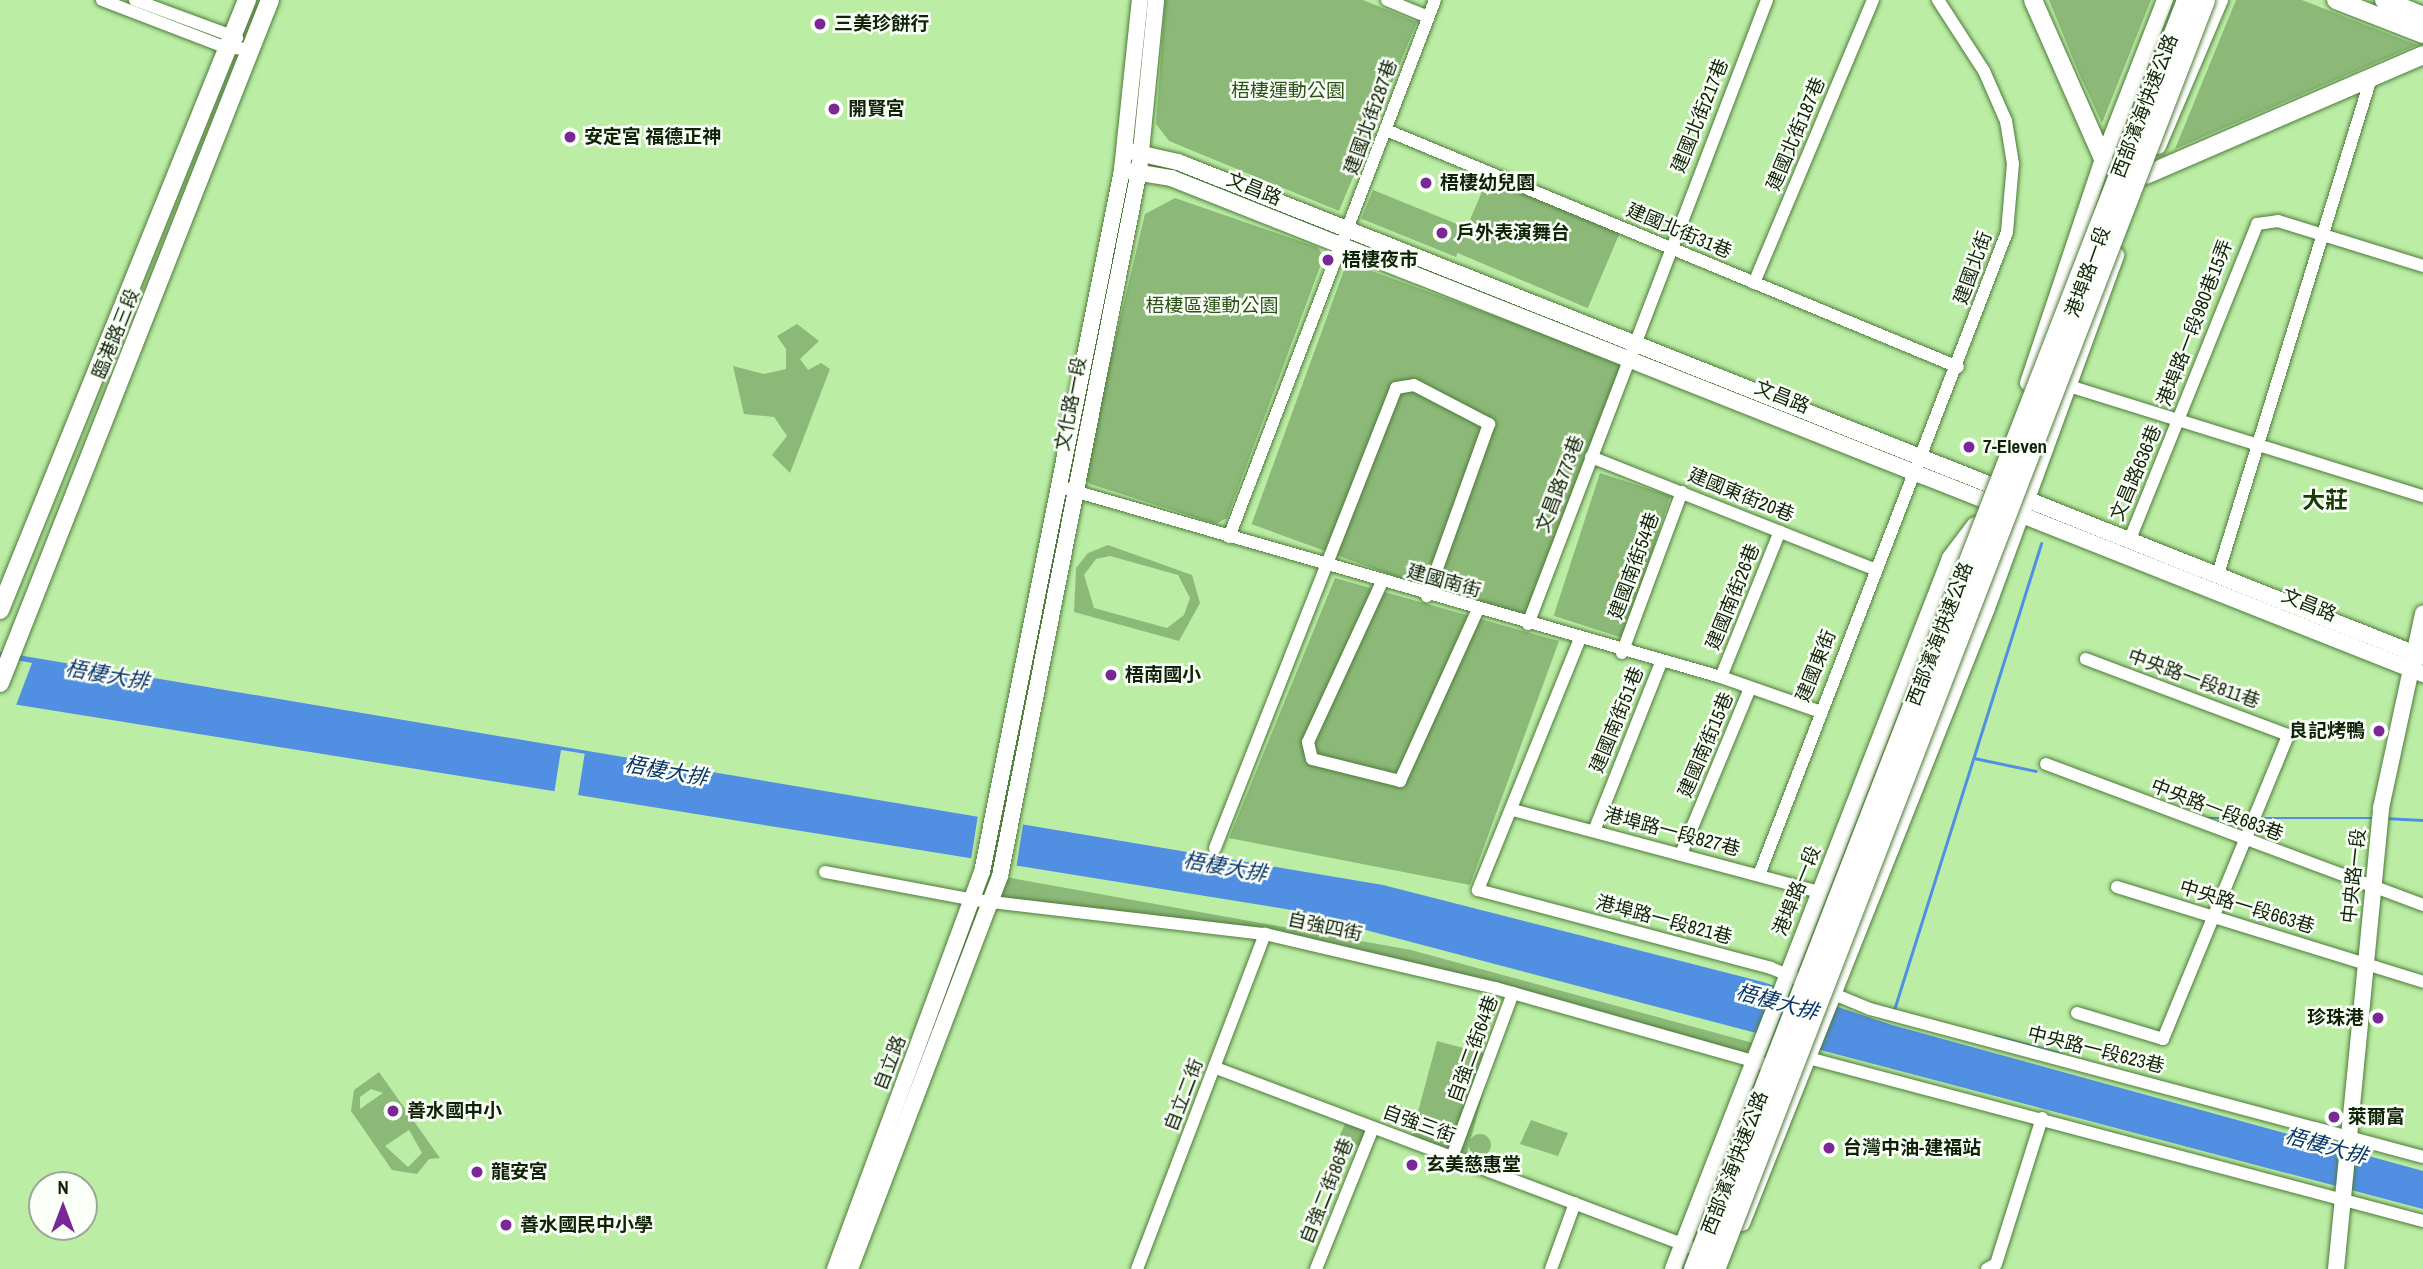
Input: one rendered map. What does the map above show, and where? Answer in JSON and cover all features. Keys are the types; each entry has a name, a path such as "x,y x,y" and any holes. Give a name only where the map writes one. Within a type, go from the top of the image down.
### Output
{"highway":[{"name":"西部濱海快速公路","path":"1712,1265 1719,1232 2187,0"},
{"name":"西部濱海快速公路","path":"1719,1232 2204,0"},
{"path":"1719,1232 1737,1128 1970,536"},
{"path":"1719,1232 1754,1186 2000,561"}],"main road":[{"name":"臨港路三段","path":"0,610 247,0"},
{"name":"臨港路三段","path":"0,683 270,0"},
{"path":"2033,0 2103,159"},
{"path":"2336,0 2423,34"},
{"path":"2384,0 2423,16"},
{"path":"2146,175 2423,55"}],"street":[{"path":"102,0 230,41"},
{"path":"135,0 251,49"},
{"name":"文化路一段","path":"1068,489 1125,150 1140,0"},
{"name":"文化路一段","path":"1004,813 1068,489 1139,171 1156,0"},
{"path":"1387,0 1428,17"},
{"name":"建國北街287巷","path":"1229,537 1349,231 1435,0"},
{"name":"建國北街217巷","path":"1633,351 1669,246 1767,0"},
{"name":"建國北街187巷","path":"1754,284 1873,0"},
{"name":"建國北街","path":"1914,473 1958,367 2007,232 2013,164 2006,121 1984,71 1938,0"},
{"name":"港埠路一段","path":"1712,1265 1814,988 1950,636 1970,536 1995,482 2103,159 2165,0"},
{"name":"港埠路一段","path":"1712,1265 1805,1077 2069,386 2146,175 2220,0"},
{"path":"2218,574 2372,75"},
{"name":"建國北街31巷","path":"1386,131 1958,367"},
{"name":"文昌路","path":"1125,150 1142,152 1349,231 1914,473 1987,498 2023,503 2130,539 2218,574 2416,663"},
{"name":"文昌路","path":"1122,170 1139,171 1995,482 2023,503 2416,663"},
{"name":"港埠路一段980巷15弄","path":"2179,423 2253,230 2278,221 2322,237 2423,266"},
{"name":"文昌路773巷","path":"1528,624 1633,351"},
{"path":"1215,848 1396,388 1414,385 1489,424 1427,596"},
{"path":"2069,386 2258,448 2423,496"},
{"name":"文昌路636巷","path":"2130,539 2179,423"},
{"name":"建國東街20巷","path":"1591,457 1876,570"},
{"name":"建國東街","path":"1759,875 1818,711 1914,473"},
{"name":"建國南街","path":"1068,489 1327,565 1381,584 1622,653 1721,677 1818,711"},
{"name":"建國南街54巷","path":"1622,653 1682,492"},
{"name":"建國南街26巷","path":"1721,677 1780,531"},
{"name":"港埠路一段","path":"1673,1269 1755,1060 1783,978 1821,892 1950,558 1970,536"},
{"name":"港埠路一段","path":"1950,636 2000,561"},
{"path":"1381,584 1308,742 1312,759 1400,781 1477,611"},
{"name":"中央路一段","path":"2344,1196 2381,808 2416,663 2423,613"},
{"path":"1513,810 1579,640"},
{"name":"中央路一段811巷","path":"2086,659 2288,735 2241,842"},
{"name":"建國南街51巷","path":"1594,831 1661,663"},
{"name":"建國南街15巷","path":"1681,854 1750,688"},
{"name":"中央路一段683巷","path":"2046,764 2241,842 2423,905"},
{"name":"港埠路一段827巷","path":"1513,810 1821,892"},
{"name":"港埠路一段821巷","path":"1513,810 1479,890 1771,968 1783,978 1836,998"},
{"name":"自立路","path":"850,1269 982,900 982,872 1004,813"},
{"name":"自立路","path":"835,1269 982,900 1000,876 1004,813"},
{"path":"2077,1013 2163,1039 2241,842"},
{"name":"自強四街","path":"825,872 982,900 1265,934 1513,993 1755,1060 1805,1077"},
{"name":"中央路一段663巷","path":"2117,887 2423,982"},
{"name":"自立二街","path":"1137,1269 1265,934"},
{"name":"自強二街64巷","path":"1452,1157 1513,993"},
{"name":"中央路一段623巷","path":"1836,998 2348,1141 2418,1156"},
{"path":"1812,1059 2344,1196 2423,1221"},
{"name":"自強三街","path":"1216,1068 1682,1244 1712,1265"},
{"path":"1987,1269 1996,1264 2042,1118"},
{"name":"自強二街86巷","path":"1316,1269 1373,1128"},
{"path":"2336,1269 2344,1196"},
{"path":"1551,1269 1575,1203"}],"green space":[{"name":"梧棲運動公園","path":"1165,0 1363,0 1417,22 1339,211 1169,141 1156,124"},
{"path":"2049,0 2151,0 2102,123 2078,71"},
{"path":"2236,0 2302,0 2417,45 2175,149"},
{"path":"1489,175 1621,231 1588,308 1456,252"},
{"path":"1373,190 1468,228 1456,257 1361,219"},
{"name":"梧棲區運動公園","path":"1175,198 1317,247 1324,256 1227,518 1216,524 1090,484 1083,476 1145,214"},
{"path":"1347,262 1622,362 1527,624 1252,524"},
{"path":"797,324 819,341 800,359 808,370 821,363 830,369 790,473 772,455 787,436 774,417 744,414 733,366 764,374 786,369 786,349 777,336"},
{"path":"1600,473 1670,496 1624,639 1554,616"},
{"path":"1108,545 1192,575 1200,603 1179,641 1074,612 1076,568 1088,553","holes":["1110,556 1178,575 1190,598 1184,615 1167,628 1094,608 1084,575 1096,559"]},
{"path":"1335,578 1559,641 1470,885 1229,838"},
{"path":"1000,876 1411,950 1753,1043 1743,1057 1280,937 1000,897"},
{"path":"1437,1041 1493,1056 1466,1156 1410,1141"},
{"path":"379,1072 440,1158 429,1159 417,1174 392,1170 351,1111 354,1090","holes":["371,1089 383,1093 360,1109 360,1097","409,1130 422,1153 408,1167 385,1146"]},
{"path":"1348,1117 1373,1128 1364,1148 1339,1137"},
{"path":"1531,1120 1568,1133 1558,1156 1520,1144"},
{"path":"1476,1134 1484,1134 1491,1141 1491,1149 1484,1156 1476,1156 1469,1149 1469,1141"}],"water":[{"name":"梧棲大排","path":"0,652 1383,885 1763,982 1892,1025 2423,1171 2423,1209 1286,909 0,702"}],"pier":[{"path":"0,657 32,663 15,708 0,706"},
{"path":"561,750 585,754 578,799 554,795"},
{"path":"978,815 1023,822 1016,870 970,862"}],"waterway":[{"path":"1894,1010 2041,544"},
{"path":"1974,758 2036,771"},
{"path":"2206,818 2248,818"},
{"path":"2258,818 2374,818"},
{"path":"2384,818 2423,820"},
{"path":"1995,1036 2060,1053"}],"place":[{"name":"三美珍餅行","path":"820,24"},
{"name":"開賢宮","path":"834,109"},
{"name":"安定宮 福德正神","path":"570,137"},
{"name":"梧棲幼兒園","path":"1426,183"},
{"name":"戶外表演舞台","path":"1442,233"},
{"name":"梧棲夜市","path":"1328,260"},
{"name":"7-Eleven","path":"1969,447"},
{"name":"梧南國小","path":"1111,675"},
{"name":"良記烤鴨","path":"2379,731"},
{"name":"珍珠港","path":"2378,1018"},
{"name":"善水國中小","path":"393,1111"},
{"name":"萊爾富","path":"2334,1117"},
{"name":"台灣中油-建福站","path":"1829,1148"},
{"name":"玄美慈惠堂","path":"1412,1165"},
{"name":"龍安宮","path":"477,1172"},
{"name":"善水國民中小學","path":"506,1225"}],"district":[{"name":"大莊","path":"2325,500"}]}
